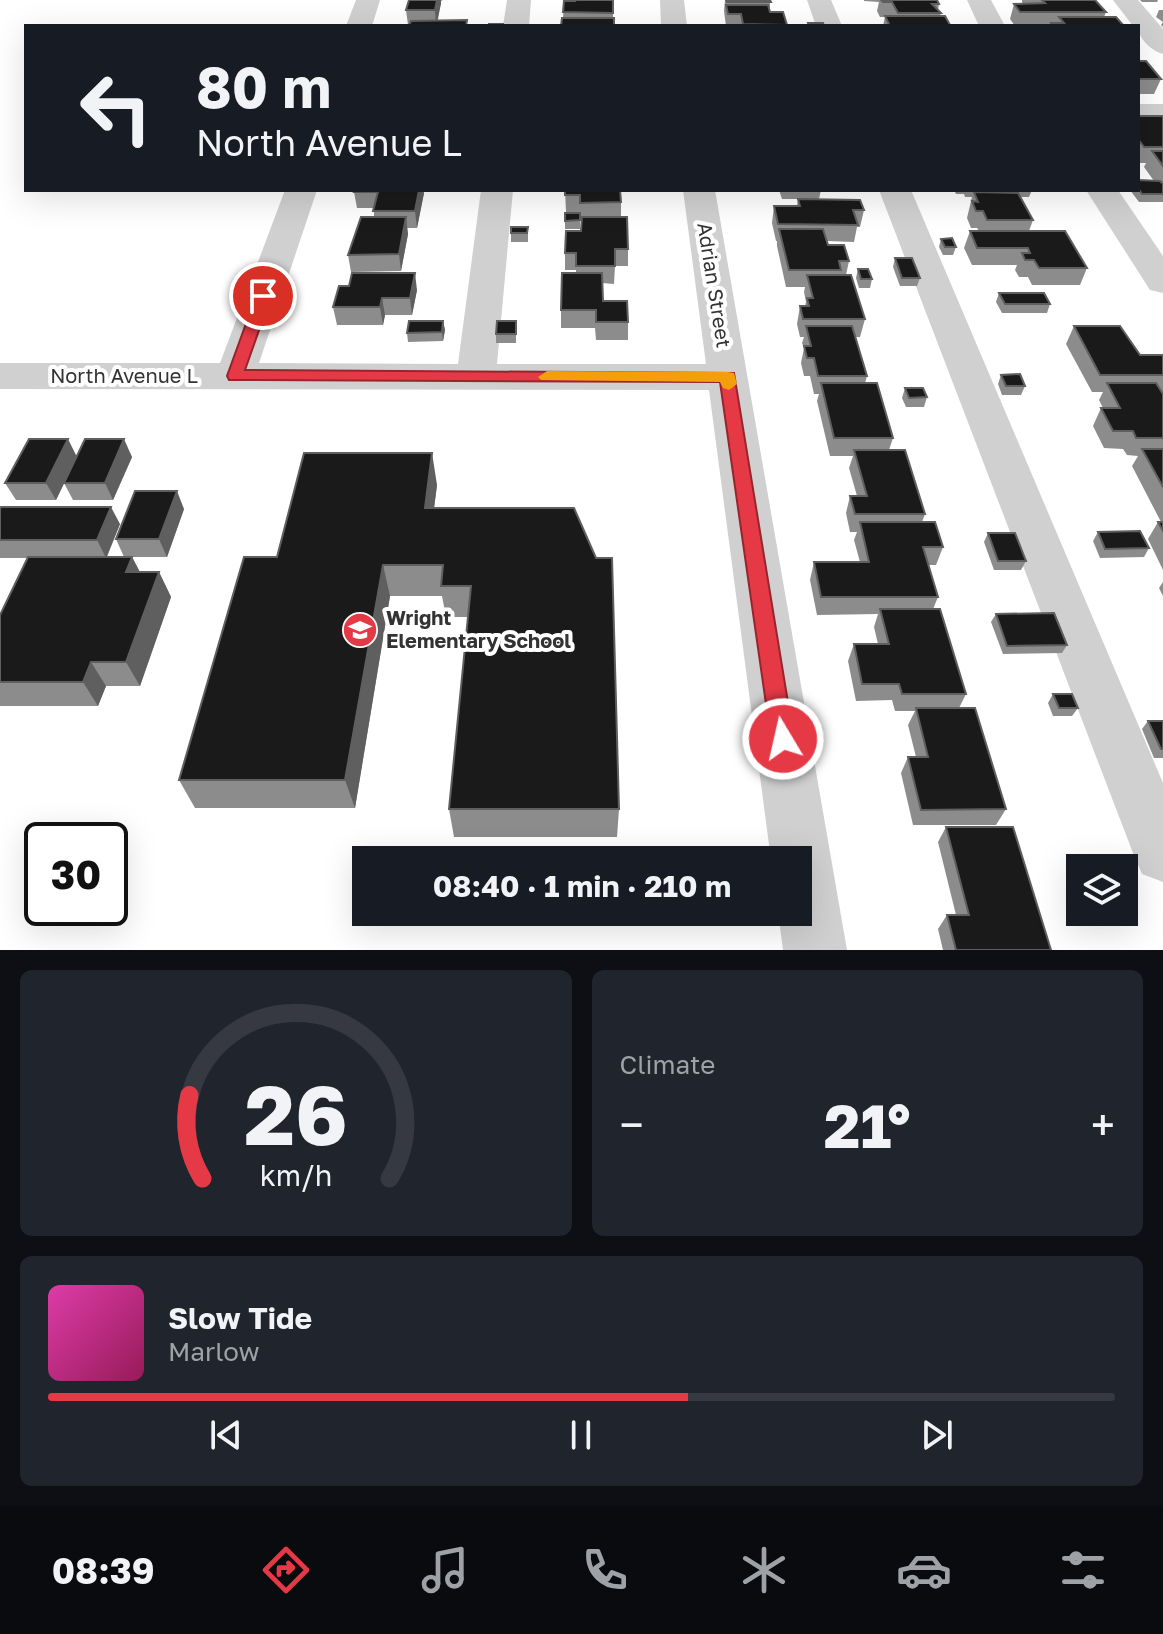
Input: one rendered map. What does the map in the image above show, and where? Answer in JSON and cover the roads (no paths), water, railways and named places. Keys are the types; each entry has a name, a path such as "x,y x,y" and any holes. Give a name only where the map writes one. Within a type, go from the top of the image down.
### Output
{"street":[{"path":"360,24 368,0"},
{"path":"516,24 519,0"},
{"path":"672,0 674,24"},
{"path":"819,0 828,24"},
{"path":"979,0 991,24"},
{"path":"1125,0 1163,46"},
{"path":"1140,113 1163,113"},
{"path":"235,376 300,192"},
{"path":"476,376 497,192"},
{"name":"Adrian Street","path":"699,192 815,950"},
{"path":"896,192 1163,853"},
{"path":"1103,192 1163,282"},
{"name":"North Avenue L","path":"0,376 728,377"}],"place":[{"name":"Wright Elementary School","path":"360,630"}]}
